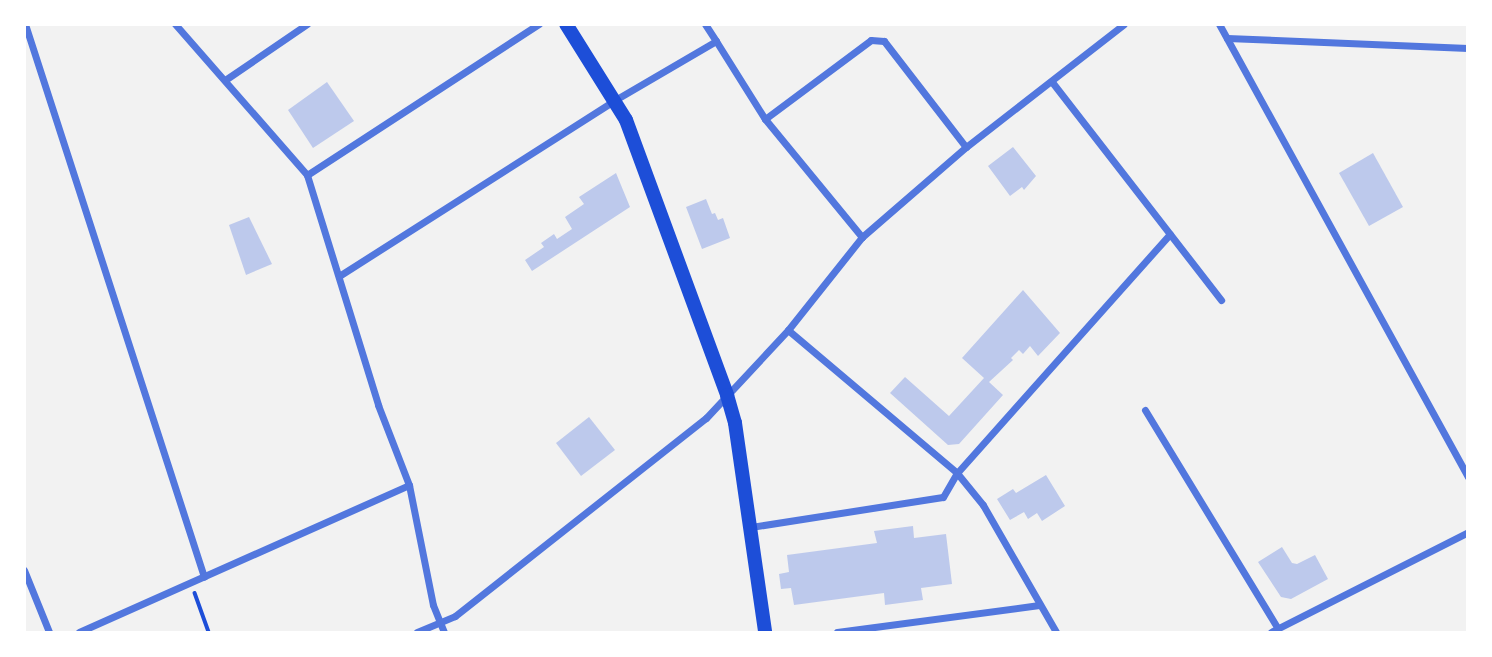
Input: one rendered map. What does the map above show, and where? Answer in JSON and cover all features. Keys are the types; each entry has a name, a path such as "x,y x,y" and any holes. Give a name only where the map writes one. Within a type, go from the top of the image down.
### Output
{"main road":[{"path":"566,24 626,120 727,395 735,423 765,632"}],"street":[{"path":"25,24 204,577"},
{"path":"175,24 307,175 378,405 409,485 444,632"},
{"path":"225,80 307,24"},
{"path":"307,175 539,24"},
{"path":"705,24 765,119 862,237"},
{"path":"417,632 455,617 706,418 788,330 862,237 966,147 1124,24"},
{"path":"1219,24 1468,477"},
{"path":"1227,38 1468,48"},
{"path":"765,119 871,40 884,41 966,147"},
{"path":"339,276 615,100 716,41"},
{"path":"1052,82 1221,300"},
{"path":"750,527 943,496 957,473 1170,234"},
{"path":"788,330 957,473 983,505 1056,632"},
{"path":"1145,410 1275,631 1468,532"},
{"path":"79,632 409,485"},
{"path":"24,570 49,632"},
{"path":"837,632 1039,605"}],"path":[{"path":"195,593 209,632"}],"building":[{"path":"327,82 354,121 313,148 288,110"},
{"path":"1013,147 1036,176 1024,190 1022,187 1010,196 988,166"},
{"path":"1373,153 1403,207 1369,226 1339,173"},
{"path":"616,173 630,207 532,271 525,260 544,247 541,243 554,234 557,239 572,229 565,217 584,204 579,197"},
{"path":"706,199 712,214 715,213 718,220 723,218 730,238 702,249 686,207"},
{"path":"249,217 272,264 246,275 229,225"},
{"path":"1023,290 1060,333 1038,356 1030,346 1023,354 1019,350 1011,358 1013,360 989,382 1003,395 959,444 948,445 890,393 905,377 949,416 984,378 962,358"},
{"path":"589,417 615,450 581,476 556,443"},
{"path":"1046,475 1065,506 1042,521 1037,513 1028,519 1024,512 1010,520 997,499 1013,489 1016,493"},
{"path":"913,526 914,538 946,534 952,584 921,588 923,600 885,605 884,593 794,605 791,588 781,589 779,574 789,572 787,555 877,543 874,531"},
{"path":"1282,547 1292,563 1297,564 1315,555 1328,579 1291,599 1281,597 1258,562"}]}
